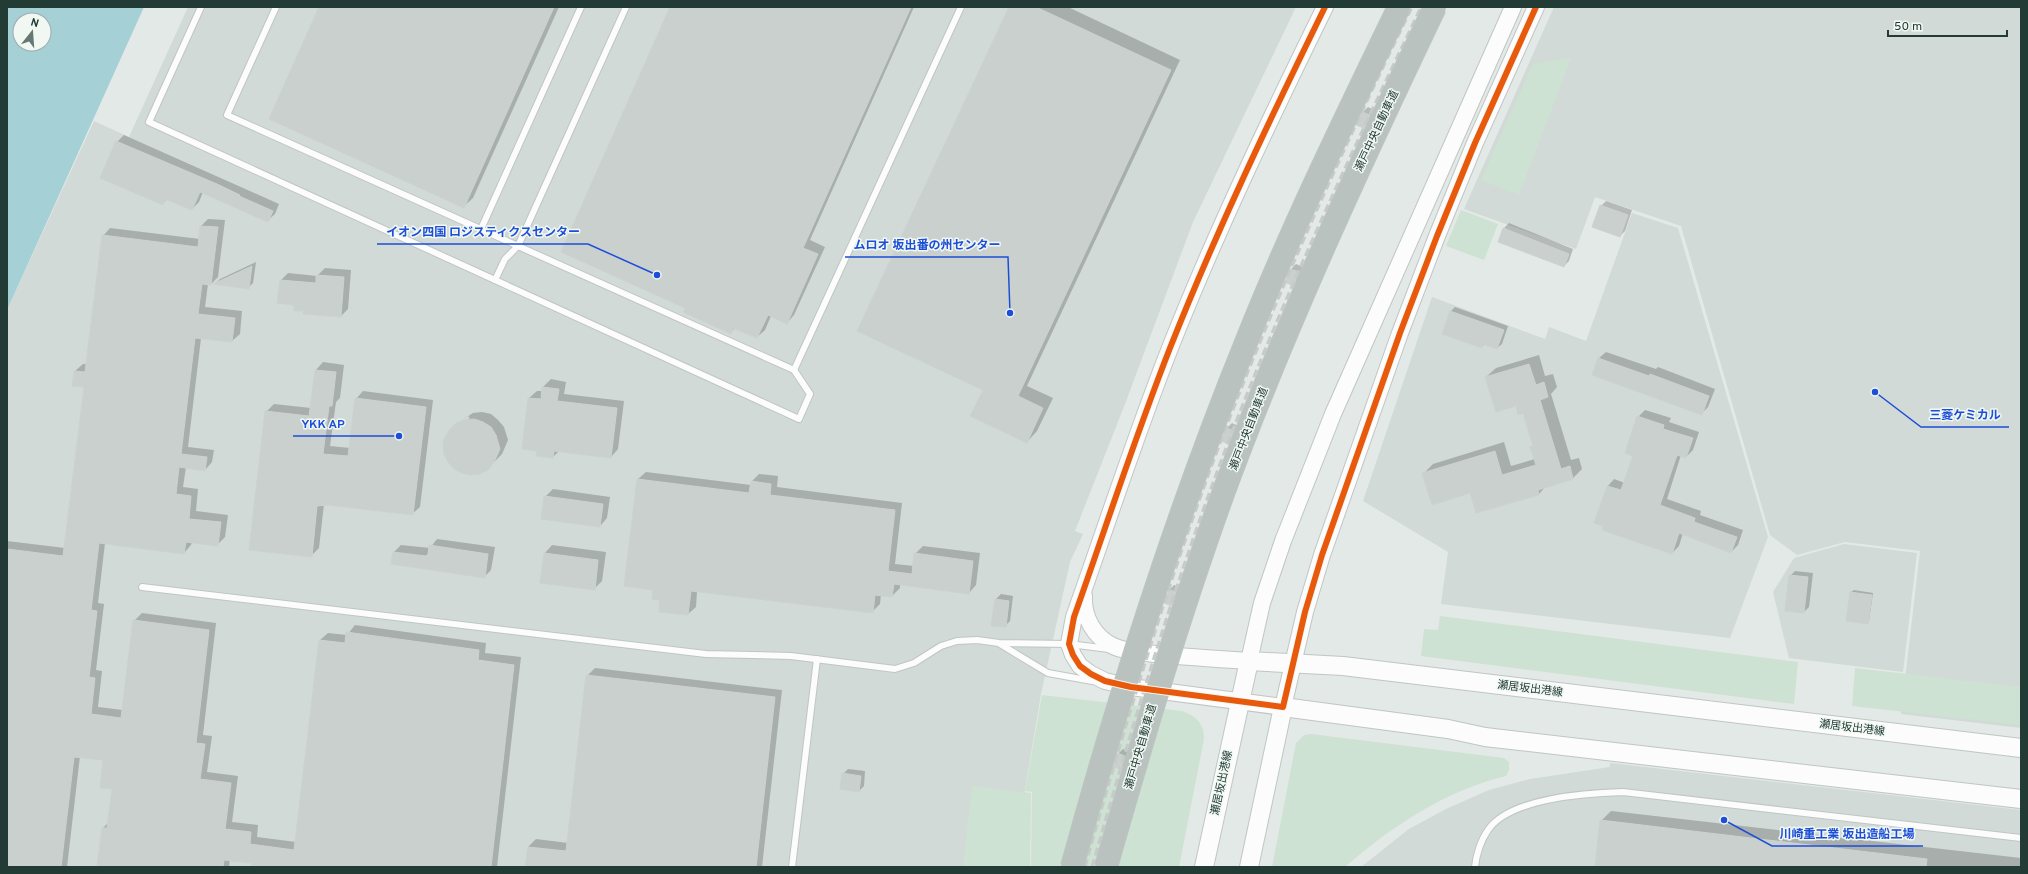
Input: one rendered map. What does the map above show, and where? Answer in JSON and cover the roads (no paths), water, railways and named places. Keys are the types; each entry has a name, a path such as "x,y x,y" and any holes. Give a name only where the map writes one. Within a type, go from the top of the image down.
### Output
{"highway":[{"path":"1072,867 1102,757 1139,639 1196,472 1247,339 1309,197 1399,7"},
{"name":"瀬戸中央自動車道","path":"1106,867 1173,640 1224,491 1280,349 1340,211 1435,7"}],"main road":[{"name":"瀬居坂出港線","path":"1204,867 1249,661 1343,666 2021,748"},
{"path":"1250,867 1283,707 1448,729 1485,737 2021,799"}],"street":[{"path":"1325,7 1221,228 1170,348 1130,455 1070,633 1069,644 1073,655 1080,666 1091,674 1105,681 1131,687 1283,707 1292,663 1322,555 1400,333 1472,150 1536,7"},
{"path":"1085,588 1084,604 1086,616 1092,628 1112,646 1127,651 1197,659 1249,661 1262,603 1283,541 1330,420 1374,317 1513,7"}],"lane":[{"path":"201,7 148,122 799,419 810,394 794,370 227,115 276,7"},
{"path":"481,229 581,7"},
{"path":"495,280 505,259 518,246 626,7"},
{"path":"794,370 961,7"},
{"path":"142,587 706,654 791,656 895,669 914,663 941,646 957,641 977,640 999,643 1069,644 1127,651"},
{"path":"999,643 1048,673 1131,687"},
{"path":"792,867 817,659"},
{"path":"1475,867 1481,842 1488,829 1503,817 1519,808 1535,803 1623,792 2021,838"}],"water":[{"path":"7,7 144,7 7,310"}],"railway":[{"path":"1085,867 1112,771 1156,628 1187,534 1227,426 1276,304 1328,185 1412,7"},
{"path":"1092,867 1162,631 1193,538 1233,429 1283,307 1310,246 1364,126 1421,7"}],"place":[{"name":"イオン四国 ロジスティクスセンター","path":"657,275"},
{"name":"ムロオ 坂出番の州センター","path":"1010,313"},
{"name":"三菱ケミカル","path":"1875,392"},
{"name":"YKK AP","path":"399,436"},
{"name":"川崎重工業 坂出造船工場","path":"1724,820"}]}
